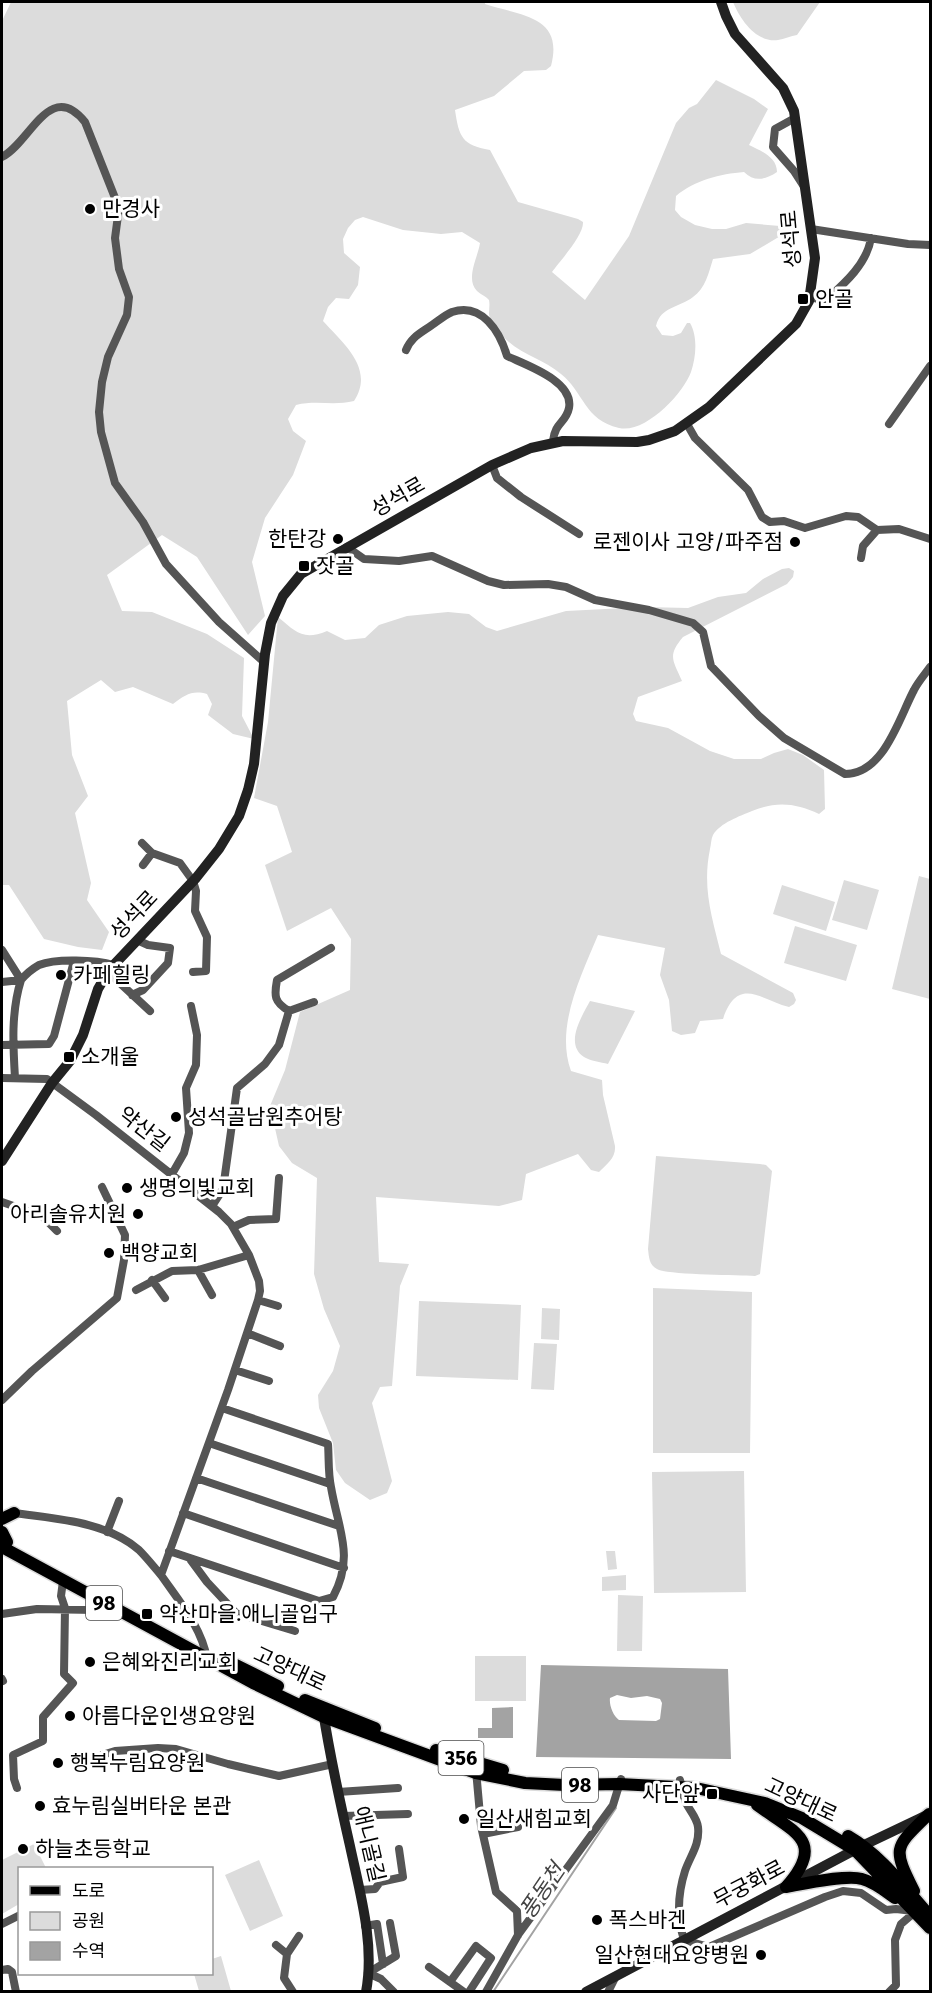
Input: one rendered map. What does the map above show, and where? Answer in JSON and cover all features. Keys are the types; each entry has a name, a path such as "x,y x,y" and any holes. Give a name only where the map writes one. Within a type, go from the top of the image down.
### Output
{"main road":[{"path":"2,1519 8,1512"},
{"name":"고양대로","path":"3,1540 16,1554 63,1581 206,1654 306,1700 323,1712 420,1745 476,1768 524,1776 723,1786 773,1799 807,1814 860,1847 918,1909 930,1928"},
{"name":"고양대로","path":"3,1540 206,1654"},
{"path":"2,1559 16,1554"},
{"name":"고양대로","path":"681,1783 747,1797 802,1818 860,1847"},
{"path":"747,1797 802,1838 806,1849 805,1861 786,1887"},
{"path":"918,1909 898,1852 903,1839 930,1814"},
{"path":"786,1887 855,1877 876,1885 918,1909"},
{"name":"고양대로","path":"918,1909 930,1916"}],"street":[{"name":"성석로","path":"2,1161 52,1083 64,1071 79,1044 98,989 111,968 193,881 219,849 239,816 254,764 264,662 271,623 276,608 287,590 301,574 492,465 531,448 553,441 637,442 675,431 709,407 777,344 804,314 810,297 815,258 795,118 783,88 735,34 721,2"},
{"path":"2,157 10,152 37,121 54,107 68,107 77,111 85,122 119,208 115,238 119,269 129,297 127,315 108,357 102,382 99,411 101,432 115,483 143,522 166,564 219,622 264,662"},
{"path":"795,118 775,129 773,147 794,171 806,190"},
{"path":"812,229 909,244 930,245"},
{"path":"810,297 825,301 839,288 860,265 871,238"},
{"path":"406,350 410,340 452,312 469,311 485,317 503,341 507,356 556,381 567,394 569,407 565,419 554,429 553,441"},
{"path":"890,424 930,366"},
{"path":"687,424 695,438 748,489 762,518 770,522 783,521 805,528 846,516 858,517 877,530 900,529 930,539"},
{"path":"492,465 497,478 521,497 579,534"},
{"path":"861,558 863,546 877,530"},
{"path":"347,547 364,559 399,561 432,556 488,581 504,585 566,586 595,600 649,610 693,623 703,632 711,666 759,716 784,738 845,774 854,774 867,767 888,746 915,687 930,667"},
{"path":"142,843 152,853 180,862 193,881 196,891 195,911 207,937 206,971 193,972"},
{"path":"143,865 152,853"},
{"path":"132,995 143,990 168,963 170,948 148,945 137,940"},
{"path":"289,1011 279,1005 275,993 277,980 331,948"},
{"path":"2,950 21,980"},
{"path":"2,1045 49,1044 54,1036 74,961"},
{"path":"15,1078 13,1044 16,995 21,980 28,972 39,966 50,962 74,961 111,968 132,995 150,1011"},
{"path":"2,982 21,980"},
{"path":"289,1011 314,1002"},
{"path":"172,1174 184,1153 189,1133 186,1088 196,1065 197,1035 191,1006"},
{"path":"212,1206 223,1189 237,1088 265,1064 279,1045 289,1011"},
{"path":"2,1078 43,1077 52,1083"},
{"name":"약산길","path":"52,1083 212,1206 233,1227 249,1256 259,1281 258,1300 235,1370 161,1575"},
{"path":"233,1227 249,1220 276,1219 279,1178"},
{"path":"2,1400 117,1298 124,1260 125,1234 102,1187"},
{"path":"2,1202 42,1216 57,1231"},
{"path":"136,1290 172,1271 198,1270 249,1256"},
{"path":"198,1270 212,1295"},
{"path":"152,1280 165,1298"},
{"path":"258,1300 278,1306"},
{"path":"247,1333 280,1346"},
{"path":"235,1370 268,1382"},
{"path":"170,1551 319,1601 333,1597 344,1568 345,1549 330,1484 328,1444 222,1408"},
{"path":"209,1443 330,1484"},
{"path":"196,1478 339,1526"},
{"path":"107,1532 119,1501"},
{"path":"8,1512 83,1525 107,1532 138,1550 161,1575 189,1615 206,1654"},
{"path":"183,1513 344,1568"},
{"path":"190,1559 207,1582 236,1613 295,1631"},
{"path":"17,1788 14,1779 13,1755 43,1741 44,1717 73,1683 64,1674 65,1608 61,1596 63,1581"},
{"path":"2,1614 37,1609 95,1610 103,1602"},
{"name":"애니골길","path":"323,1712 360,1890 368,1973 366,1992"},
{"path":"96,1761 102,1755 115,1751 158,1748 176,1749 279,1776 333,1764"},
{"path":"476,1768 483,1834 496,1892 517,1911 518,1935"},
{"path":"486,1992 518,1935 613,1805 620,1781"},
{"path":"681,1783 686,1802 698,1826 698,1840 685,1870 681,1890 680,1926 684,1940 709,1947 843,1891 861,1893 886,1910 918,1909"},
{"path":"338,1792 398,1788"},
{"path":"343,1816 408,1814"},
{"name":"무궁화로","path":"586,1992 860,1847 930,1814"},
{"path":"483,1834 518,1827"},
{"path":"360,1890 375,1889 380,1882 403,1877 399,1848"},
{"path":"889,1992 896,1985 896,1940 901,1924 918,1909"},
{"path":"2,1924 18,1916"},
{"path":"368,1973 396,1956 390,1923"},
{"path":"365,1926 377,1924 383,1964"},
{"path":"293,1992 284,1978 287,1954 299,1936"},
{"path":"276,1945 287,1954"},
{"path":"450,1982 476,1946 491,1958 469,1992"},
{"path":"429,1967 464,1992"},
{"path":"2,1970 8,1969 12,1972 16,1992"},
{"path":"368,1973 381,1979 394,1992"},
{"path":"608,1992 616,1976"}],"green space":[{"path":"11,2 485,2 485,4 526,16 546,28 551,37 553,49 551,66 546,70 524,71 494,96 455,110 460,133 473,145 490,150 518,202 583,222 576,241 552,272 585,300 629,236 676,123 689,108 697,104 716,80 754,99 768,109 749,145 771,158 777,172 760,179 744,172 717,176 700,182 676,196 675,210 681,217 695,225 712,229 726,229 746,223 780,226 784,230 782,235 750,254 713,259 701,290 688,301 666,311 658,319 656,326 662,335 673,336 681,333 687,323 690,323 695,347 691,372 672,401 651,419 640,425 619,428 598,419 569,381 546,364 514,346 491,321 489,300 477,291 472,280 480,243 462,232 441,234 403,230 363,217 355,220 343,239 344,253 360,267 358,285 349,299 336,298 328,307 323,321 348,348 354,358 361,378 360,389 354,401 296,405 288,419 293,431 306,441 293,475 265,518 252,562 265,616 248,635 197,557 162,535 107,575 122,611 152,612 207,634 244,658 242,716 254,739 233,734 208,715 212,704 207,694 189,694 173,704 133,687 115,692 101,680 67,701 72,755 88,796 75,813 91,883 87,900 109,932 102,950 44,939 9,885 2,885 2,21"},
{"path":"733,2 820,2 797,35 770,40 750,29"},
{"path":"789,568 794,571 793,577 787,584 683,637 673,654 682,681 638,697 633,714 636,721 668,728 710,751 734,759 761,759 788,749 803,755 824,770 825,809 819,814 802,807 778,805 761,808 736,818 725,823 713,835 708,863 709,902 721,954 793,993 796,1000 789,1007 760,996 743,994 729,1006 723,1019 700,1021 695,1033 681,1035 672,1031 669,1000 660,975 665,948 598,935 572,1002 566,1037 571,1071 602,1080 603,1095 615,1146 610,1160 599,1172 591,1170 578,1154 526,1174 522,1200 499,1206 376,1197 379,1262 409,1264 400,1286 392,1386 380,1387 372,1403 392,1481 387,1493 370,1500 345,1483 336,1470 333,1443 319,1408 318,1395 333,1371 340,1346 324,1309 314,1274 317,1178 292,1163 279,1146 270,1106 285,1070 300,1012 350,990 351,939 331,908 287,931 265,865 292,852 277,806 254,798 268,722 278,617 300,633 312,635 327,631 345,640 365,638 379,625 407,616 448,612 469,614 486,627 497,631 566,611 645,607 688,608 718,597 746,593 763,579 782,569"},
{"path":"919,876 930,879 930,999 892,989"},
{"path":"844,880 879,890 867,930 832,920"},
{"path":"782,885 835,902 826,931 773,914"},
{"path":"795,926 857,945 846,981 784,963"},
{"path":"590,1001 635,1011 608,1064 584,1057 575,1045 576,1030"},
{"path":"656,1156 760,1164 766,1165 772,1171 760,1274 755,1276 674,1272 663,1271 652,1265 648,1249"},
{"path":"653,1288 752,1292 750,1453 653,1453"},
{"path":"419,1301 521,1305 518,1380 416,1376"},
{"path":"542,1308 560,1309 559,1340 541,1339"},
{"path":"534,1343 557,1344 554,1390 531,1389"},
{"path":"744,1471 746,1592 654,1593 652,1472"},
{"path":"606,1551 615,1551 617,1569 608,1570"},
{"path":"626,1575 626,1590 602,1591 602,1577"},
{"path":"618,1595 643,1596 642,1651 617,1651"},
{"path":"475,1656 526,1656 526,1701 475,1701"},
{"path":"34,1844 46,1867 18,1867 18,1905 2,1914 2,1860"},
{"path":"259,1860 283,1916 250,1931 225,1875"},
{"path":"221,1956 231,1991 199,1991 194,1975 213,1975 213,1959"}],"water":[{"path":"541,1665 728,1669 731,1759 536,1757","holes":["617,1695 631,1698 647,1696 660,1699 662,1703 660,1719 656,1721 619,1720 612,1710 610,1698"]},
{"path":"513,1707 513,1738 478,1738 478,1728 492,1728 492,1708"}],"waterway":[{"name":"풍동천","path":"493,1992 616,1808"}],"place":[{"name":"만경사","path":"90,209"},
{"name":"안골","path":"803,299"},
{"name":"한탄강","path":"338,539"},
{"name":"로젠이사 고양/파주점","path":"795,542"},
{"name":"잣골","path":"304,566"},
{"name":"카페힐링","path":"61,975"},
{"name":"소개울","path":"69,1057"},
{"name":"성석골남원추어탕","path":"176,1117"},
{"name":"생명의빛교회","path":"127,1188"},
{"name":"아리솔유치원","path":"138,1214"},
{"name":"백양교회","path":"109,1253"},
{"name":"약산마을.애니골입구","path":"147,1614"},
{"name":"은혜와진리교회","path":"90,1662"},
{"name":"아름다운인생요양원","path":"70,1716"},
{"name":"행복누림요양원","path":"58,1763"},
{"name":"사단앞","path":"712,1794"},
{"name":"효누림실버타운 본관","path":"40,1806"},
{"name":"일산새힘교회","path":"464,1819"},
{"name":"하늘초등학교","path":"23,1849"},
{"name":"폭스바겐","path":"597,1920"},
{"name":"일산현대요양병원","path":"761,1955"}]}
